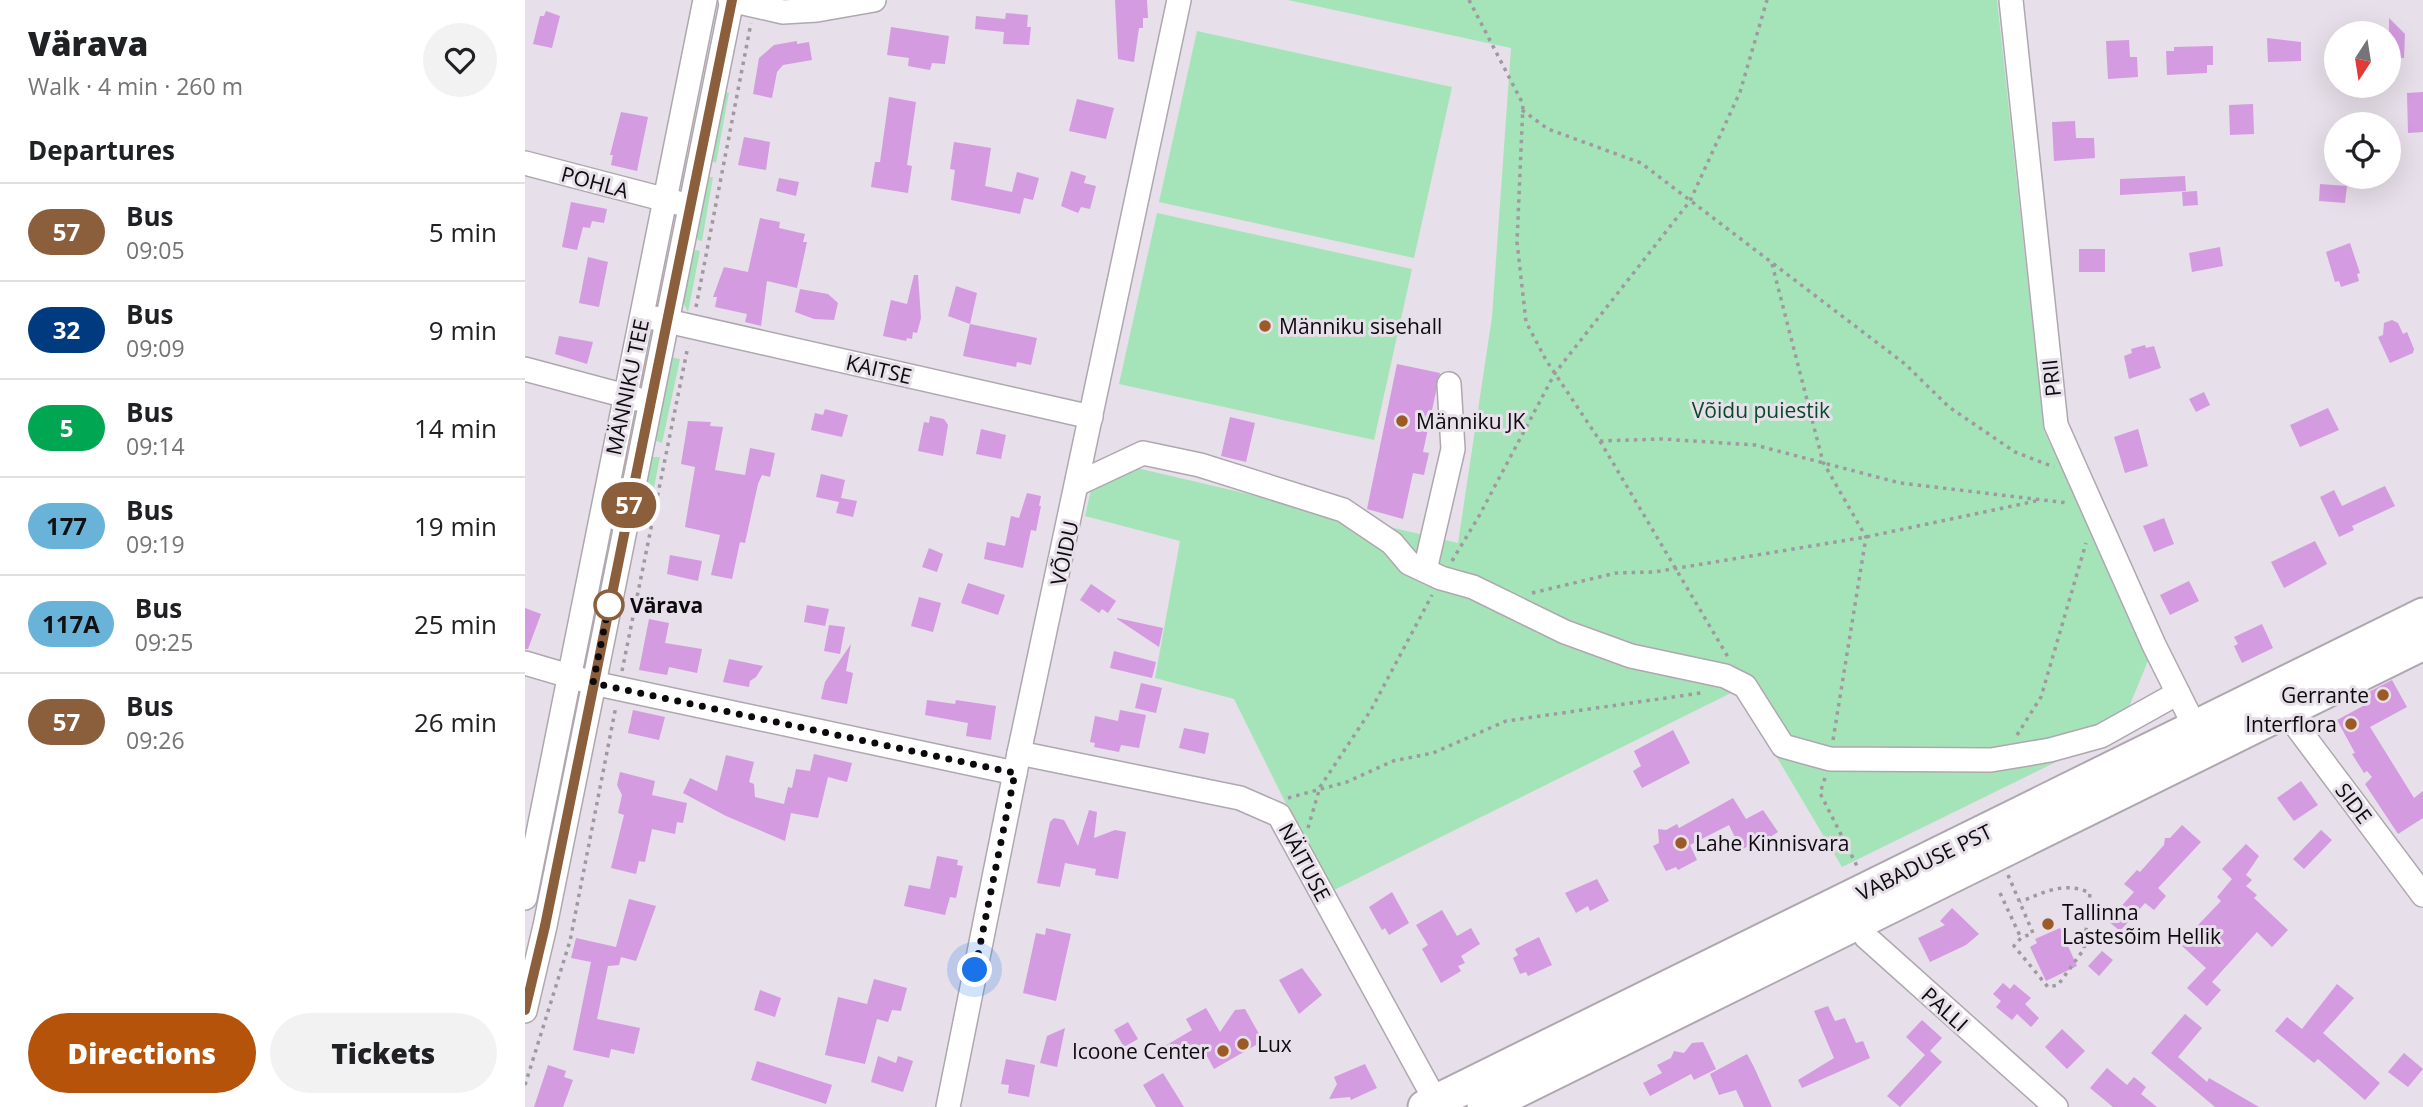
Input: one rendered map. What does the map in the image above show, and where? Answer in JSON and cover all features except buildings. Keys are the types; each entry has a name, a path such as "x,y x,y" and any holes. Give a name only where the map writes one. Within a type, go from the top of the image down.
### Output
{"highway":[{"name":"VABADUSE PST","path":"1434,1105 1855,900 2282,699 2423,615"},
{"name":"VABADUSE PST","path":"2282,699 2423,643"},
{"name":"VABADUSE PST","path":"1484,1107 1855,900"}],"street":[{"name":"MÄNNIKU TEE","path":"525,898 705,0"},
{"path":"737,1 783,12 874,0"},
{"name":"VÕIDU","path":"948,1107 1017,763 1179,0"},
{"name":"PRII","path":"2011,0 2056,425 2201,739"},
{"name":"MÄNNIKU TEE","path":"525,1010 535,924 593,683 690,206 737,1"},
{"name":"POHLA","path":"525,163 690,206"},
{"name":"KAITSE","path":"642,315 1091,417"},
{"path":"525,369 650,403"},
{"path":"1433,574 1453,449 1450,384"},
{"path":"1077,484 1143,453 1200,465 1343,510 1392,543 1409,563 1473,587 1565,632 1631,656 1725,676 1745,686 1783,746 1831,758 1933,761 2002,758 2050,750 2101,736 2178,693"},
{"path":"525,663 593,683 1017,763"},
{"name":"SIDE","path":"2282,699 2423,895"},
{"name":"NÄITUSE","path":"1017,763 1240,798 1279,815 1434,1105"},
{"name":"PALLI","path":"1855,900 1866,937 2056,1107"}],"path":[{"path":"1469,0 1523,104 1517,242 1526,322 1745,686"},
{"path":"1300,853 1320,787 1371,710 1433,574 1479,516 1555,373 1690,201 1740,92 1767,0"},
{"path":"525,1086 569,941 692,327 737,1"},
{"path":"1522,110 1548,129 1641,163 1905,364 1949,407 2015,452 2078,477"},
{"path":"1772,264 1823,462 1866,537 1831,758 1820,793 1855,900"},
{"path":"1600,441 1663,439 1755,445 1901,483 2042,500 2094,512 2041,696 2002,758"},
{"path":"1500,599 1561,588 1616,573 1675,568 1866,537 2042,500"},
{"path":"1268,810 1295,794 1347,782 1393,761 1433,753 1506,721 1704,693"},
{"path":"2004,867 2033,933 2021,938 2014,946 2048,987 2058,985 2084,949 2090,893 2070,886 2049,890 2020,902"},
{"path":"2000,893 2021,938"}],"green space":[{"name":"Võidu puiestik","path":"1288,0 1997,0 2044,431 2150,656 2119,731 1842,867 1737,690 1330,892 1234,699 1155,678 1180,541 1085,516 1098,459 1458,543 1492,317 1511,48"},
{"path":"1197,31 1452,87 1414,258 1159,202"},
{"path":"726,92 729,93 716,163 711,161"},
{"path":"708,177 713,177 702,241 695,235"},
{"name":"Männiku sisehall","path":"1157,213 1412,269 1374,440 1119,384"},
{"path":"700,251 688,312 683,302 692,253"},
{"path":"671,357 680,359 662,443 654,440"},
{"path":"650,457 660,457 650,508 641,507"}],"bus line":[{"name":"57","path":"525,1010 545,926 732,0"}],"place":[{"name":"Männiku sisehall","path":"1265,326"},
{"name":"Männiku JK","path":"1402,421"},
{"name":"Värava","path":"609,605"},
{"name":"Gerrante","path":"2383,695"},
{"name":"Interflora","path":"2351,724"},
{"name":"Lahe Kinnisvara","path":"1681,843"},
{"name":"Tallinna Lastesõim Hellik","path":"2048,924"},
{"name":"Lux","path":"1243,1044"},
{"name":"Icoone Center","path":"1223,1051"}],"route":[{"path":"609,605 610,600 593,683 1015,773 975,970"}]}
